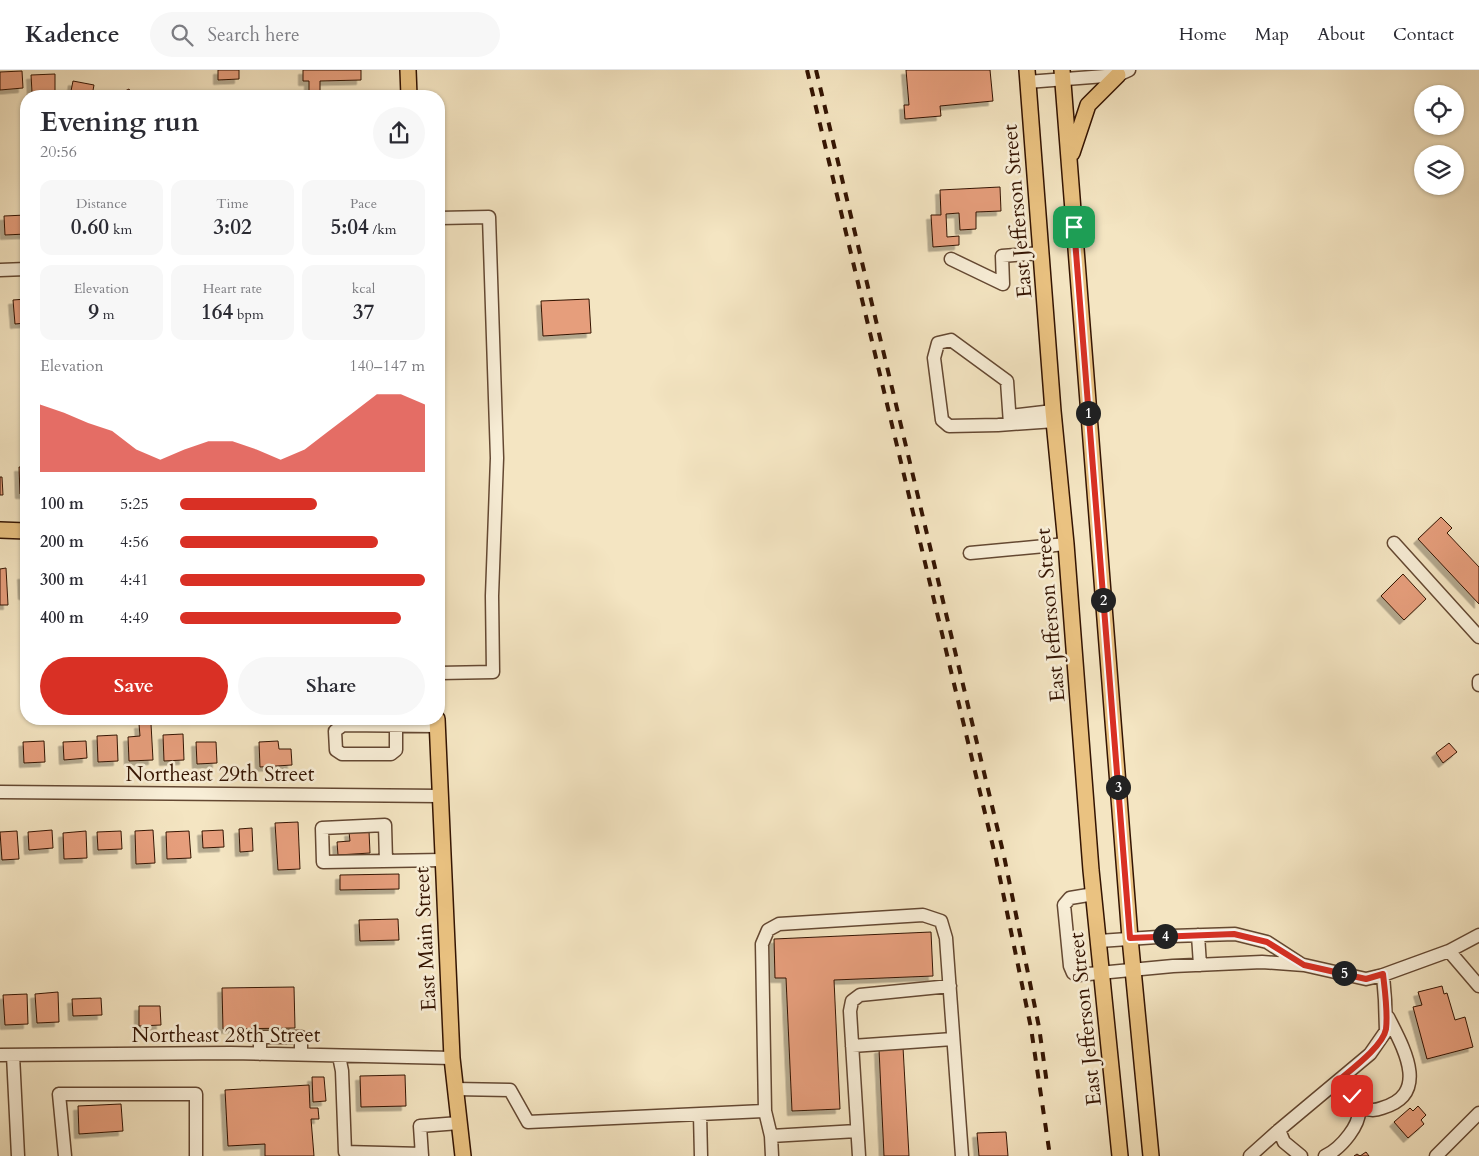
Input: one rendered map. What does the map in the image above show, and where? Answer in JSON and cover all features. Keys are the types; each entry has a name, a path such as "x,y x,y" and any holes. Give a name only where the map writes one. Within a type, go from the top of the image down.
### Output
{"main road":[{"path":"408,70 409,90"},
{"path":"1069,164 1088,105 1124,73"},
{"path":"1062,75 1130,938 1151,1156"},
{"name":"East Jefferson Street","path":"1027,76 1098,941 1103,973 1120,1156"},
{"path":"0,530 20,531"},
{"name":"East Main Street","path":"437,725 452,1058 463,1156"}],"street":[{"path":"1027,76 1124,73"},
{"path":"445,218 489,218 497,458 492,596 493,672 445,673"},
{"path":"951,259 1003,284 1002,256 1041,253"},
{"path":"0,270 20,270"},
{"path":"1010,420 1007,381 951,340 938,343 934,358 942,420 949,426 1054,416"},
{"path":"1394,543 1479,637"},
{"path":"970,553 1066,544"},
{"path":"396,726 396,750 391,754 342,754 336,750 335,731 343,725 406,725"},
{"name":"Northeast 29th Street","path":"0,792 440,796"},
{"path":"386,861 385,826 322,828 323,862 386,861 443,860"},
{"path":"1094,894 1070,898 1064,905 1070,966 1073,973 1078,975 1262,962 1304,965 1366,979 1449,951 1479,935"},
{"path":"772,1156 771,1136 765,1111 762,944 768,930 779,924 924,915 941,922 946,938 962,1156"},
{"path":"1098,941 1234,934 1267,942 1304,965"},
{"path":"1198,935 1200,965"},
{"path":"1449,951 1479,986"},
{"path":"1250,1156 1370,1054 1386,1031 1383,974"},
{"path":"859,1156 850,1012 852,1001 860,995 950,986"},
{"path":"1339,1080 1364,1109 1376,1110 1391,1106 1408,1091 1410,1081 1408,1066 1401,1043 1386,1013"},
{"path":"260,1054 260,1037 300,1037 301,1055"},
{"path":"852,1046 953,1038"},
{"name":"Northeast 28th Street","path":"6,1055 260,1054 452,1058"},
{"path":"6,1055 18,1156"},
{"path":"339,1056 342,1071 345,1152 422,1155 420,1126 459,1123"},
{"path":"455,1089 510,1090 528,1122 765,1111"},
{"path":"65,1156 59,1094 196,1094 196,1156"},
{"path":"1325,1156 1348,1138 1360,1112 1358,1103"},
{"path":"1436,1156 1479,1113"},
{"path":"700,1114 702,1156"},
{"path":"1279,1130 1284,1142 1301,1156"},
{"path":"771,1136 857,1131"}],"building":[{"path":"218,70 239,70 239,79 218,80"},
{"path":"303,70 361,70 361,80 320,81 320,90 309,90 309,81 303,81"},
{"path":"906,70 990,70 993,101 940,106 941,116 905,119 904,105 909,105"},
{"path":"22,71 23,88 0,90 0,72"},
{"path":"55,74 55,90 32,90 31,75"},
{"path":"73,81 94,85 93,90 71,90"},
{"path":"1000,187 1001,211 976,212 976,229 960,230 959,213 946,214 947,237 959,236 959,245 933,247 931,215 941,215 940,190"},
{"path":"20,215 20,234 5,235 4,216"},
{"path":"20,299 20,324 15,324 13,300"},
{"path":"589,299 591,333 543,336 541,301"},
{"path":"0,477 2,477 3,495 0,495"},
{"path":"1441,517 1452,528 1447,533 1479,567 1479,604 1418,539"},
{"path":"6,568 8,605 0,605 0,569"},
{"path":"1403,574 1426,599 1404,620 1381,596"},
{"path":"139,725 151,725 153,760 129,761 128,737 140,736"},
{"path":"183,734 184,760 164,761 163,735"},
{"path":"117,735 118,761 98,762 97,736"},
{"path":"44,741 45,762 24,763 23,742"},
{"path":"86,741 87,758 64,760 63,742"},
{"path":"278,741 279,749 291,749 292,765 260,767 259,742"},
{"path":"196,742 216,742 217,763 197,764"},
{"path":"1449,743 1457,752 1443,763 1436,753"},
{"path":"298,822 300,869 278,870 275,823"},
{"path":"252,828 253,851 240,852 239,829"},
{"path":"52,830 53,848 29,850 28,832"},
{"path":"153,830 155,863 136,864 135,831"},
{"path":"223,830 224,847 203,848 202,831"},
{"path":"17,831 19,859 2,860 0,832"},
{"path":"86,831 87,858 64,859 63,833"},
{"path":"121,831 122,849 98,850 97,832"},
{"path":"189,831 191,858 167,859 166,832"},
{"path":"369,831 370,853 338,855 337,842 350,841 349,832"},
{"path":"399,874 399,889 340,890 340,875"},
{"path":"398,919 399,940 360,941 359,920"},
{"path":"931,932 933,976 834,980 840,1109 792,1111 786,978 775,978 774,939"},
{"path":"1442,986 1444,994 1447,993 1455,1020 1465,1017 1473,1047 1427,1059 1413,1007 1422,1005 1418,992"},
{"path":"294,987 295,1028 223,1029 222,988"},
{"path":"58,992 59,1022 37,1023 35,994"},
{"path":"27,994 28,1024 5,1025 3,995"},
{"path":"101,998 102,1015 73,1016 72,999"},
{"path":"139,1006 160,1006 161,1025 139,1026"},
{"path":"903,1047 909,1156 884,1156 879,1049"},
{"path":"405,1075 406,1106 361,1107 360,1076"},
{"path":"312,1077 324,1077 326,1101 313,1102"},
{"path":"309,1085 310,1108 318,1108 319,1119 311,1119 314,1156 265,1156 265,1144 228,1146 225,1090"},
{"path":"121,1104 123,1131 79,1134 78,1106"},
{"path":"1418,1106 1426,1115 1421,1120 1424,1124 1408,1138 1394,1122 1410,1108 1413,1111"},
{"path":"1006,1132 1008,1156 979,1156 977,1133"},
{"path":"1366,1152 1369,1156 1360,1156"}],"railway":[{"path":"807,70 996,859 1031,1028 1050,1156"},
{"path":"816,70 1004,856 1039,1027 1047,1084"}],"route":[{"path":"1074,227 1130,938 1234,934 1267,942 1304,965 1366,979 1383,974 1386,1031 1370,1054 1339,1080 1352,1096"}]}
